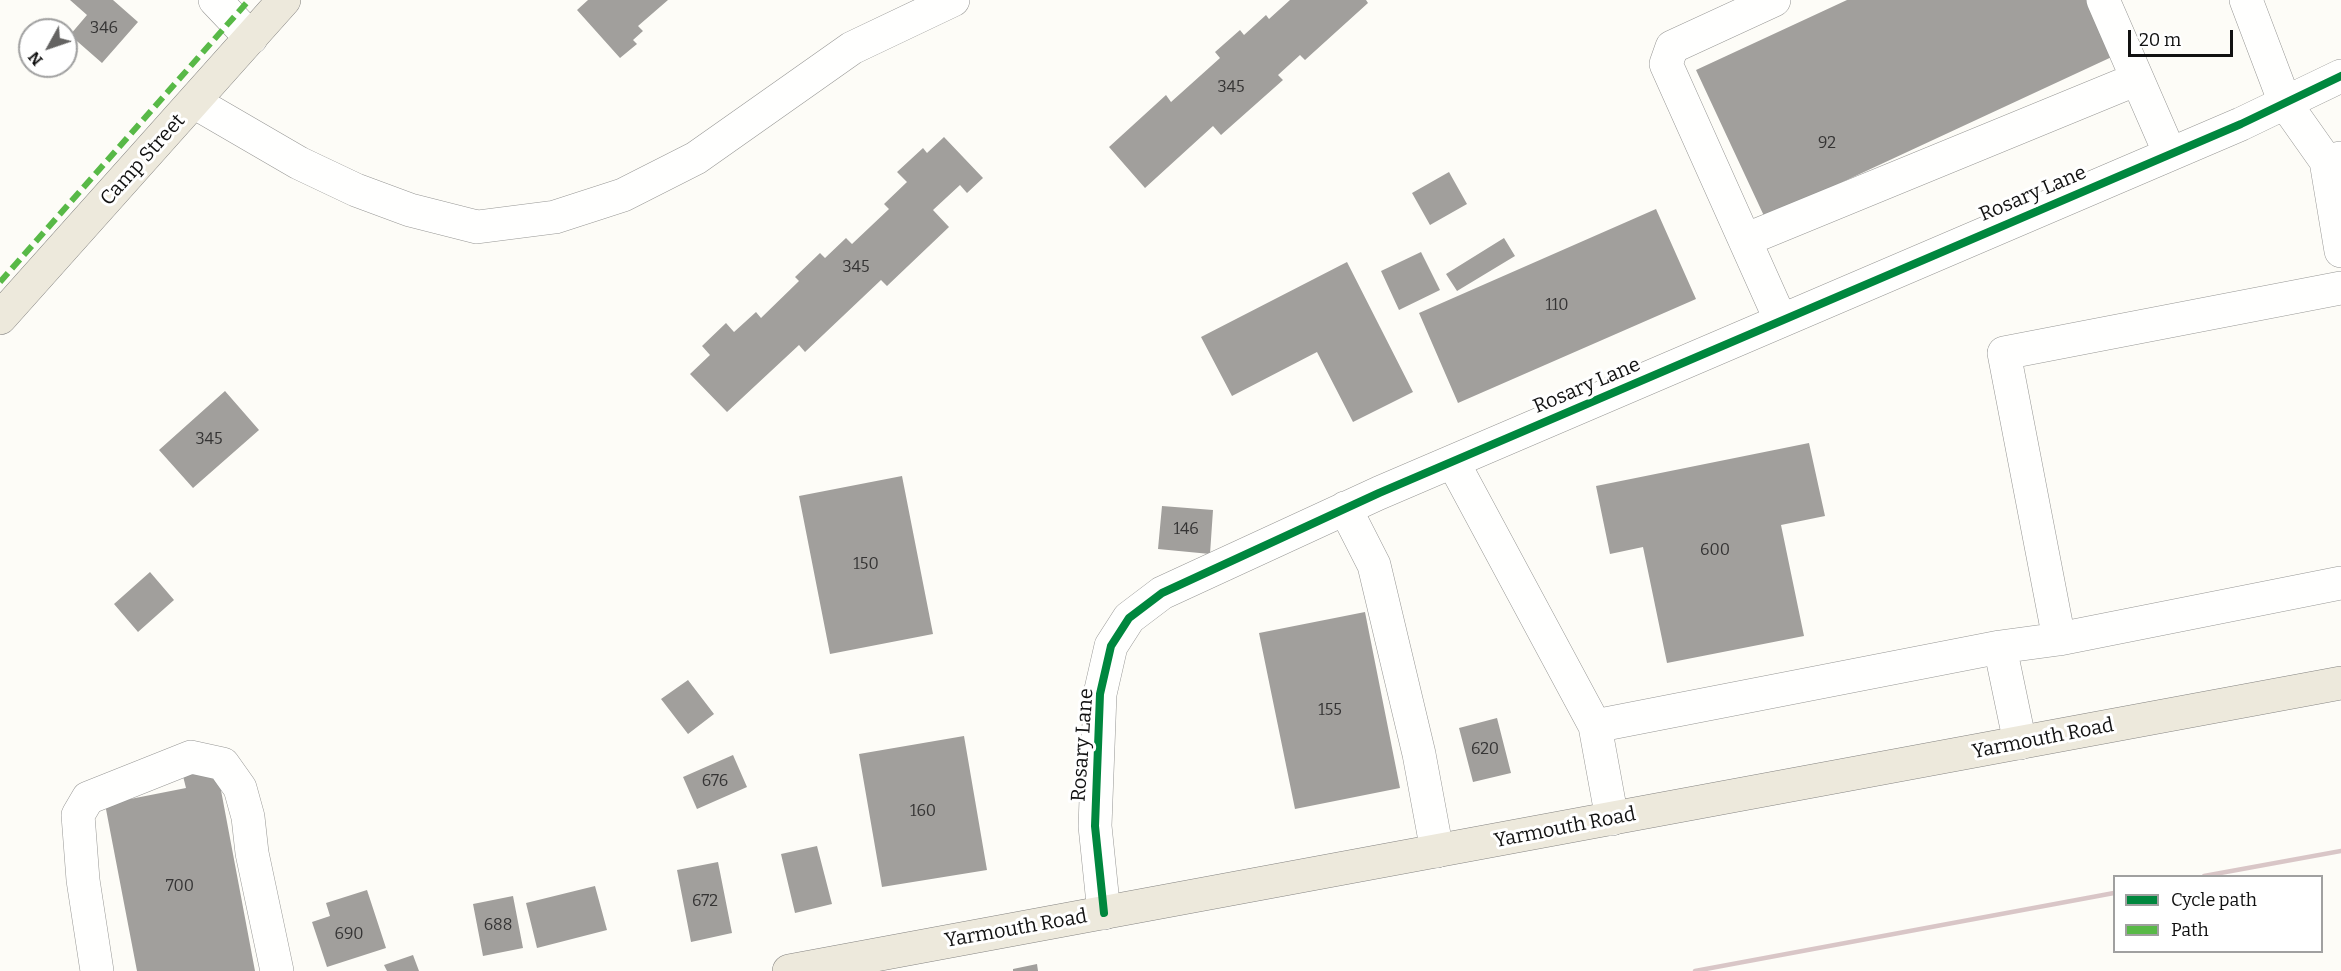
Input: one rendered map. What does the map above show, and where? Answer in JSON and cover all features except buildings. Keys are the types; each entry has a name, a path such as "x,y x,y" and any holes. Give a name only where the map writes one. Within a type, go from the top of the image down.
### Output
{"main road":[{"name":"Camp Street","path":"0,318 284,0"},
{"name":"Yarmouth Road","path":"789,971 2341,683"}],"street":[{"path":"214,0 251,38"},
{"path":"194,102 299,163 356,190 410,210 477,227 555,217 623,195 696,158 852,48 953,0"},
{"path":"1774,0 1672,47 1666,64 1781,321"},
{"path":"2103,0 2170,154"},
{"path":"2246,0 2286,103 2333,160 2341,251"},
{"name":"Rosary Lane","path":"1104,913 1095,826 1100,694 1111,646 1130,618 1162,593 1345,508 2170,154 2341,76"},
{"path":"1744,240 2137,79"},
{"path":"2060,639 2004,354 2341,288"},
{"path":"1453,462 1595,726 1612,819"},
{"path":"1345,508 1374,565 1419,754 1437,851"},
{"path":"1595,726 2000,647 2060,639 2341,583"},
{"path":"2000,647 2020,743"},
{"path":"97,971 83,880 78,815 88,798 191,757 223,764 240,788 248,818 252,853 277,971"}],"railway":[{"path":"2209,875 2341,851"},
{"path":"1695,971 2113,893"}],"marked path":[{"path":"0,282 249,0"}],"cycle path":[{"path":"1104,913 1095,826 1100,694 1111,646 1129,618 1162,593 1379,493 2241,124 2341,76"}]}
